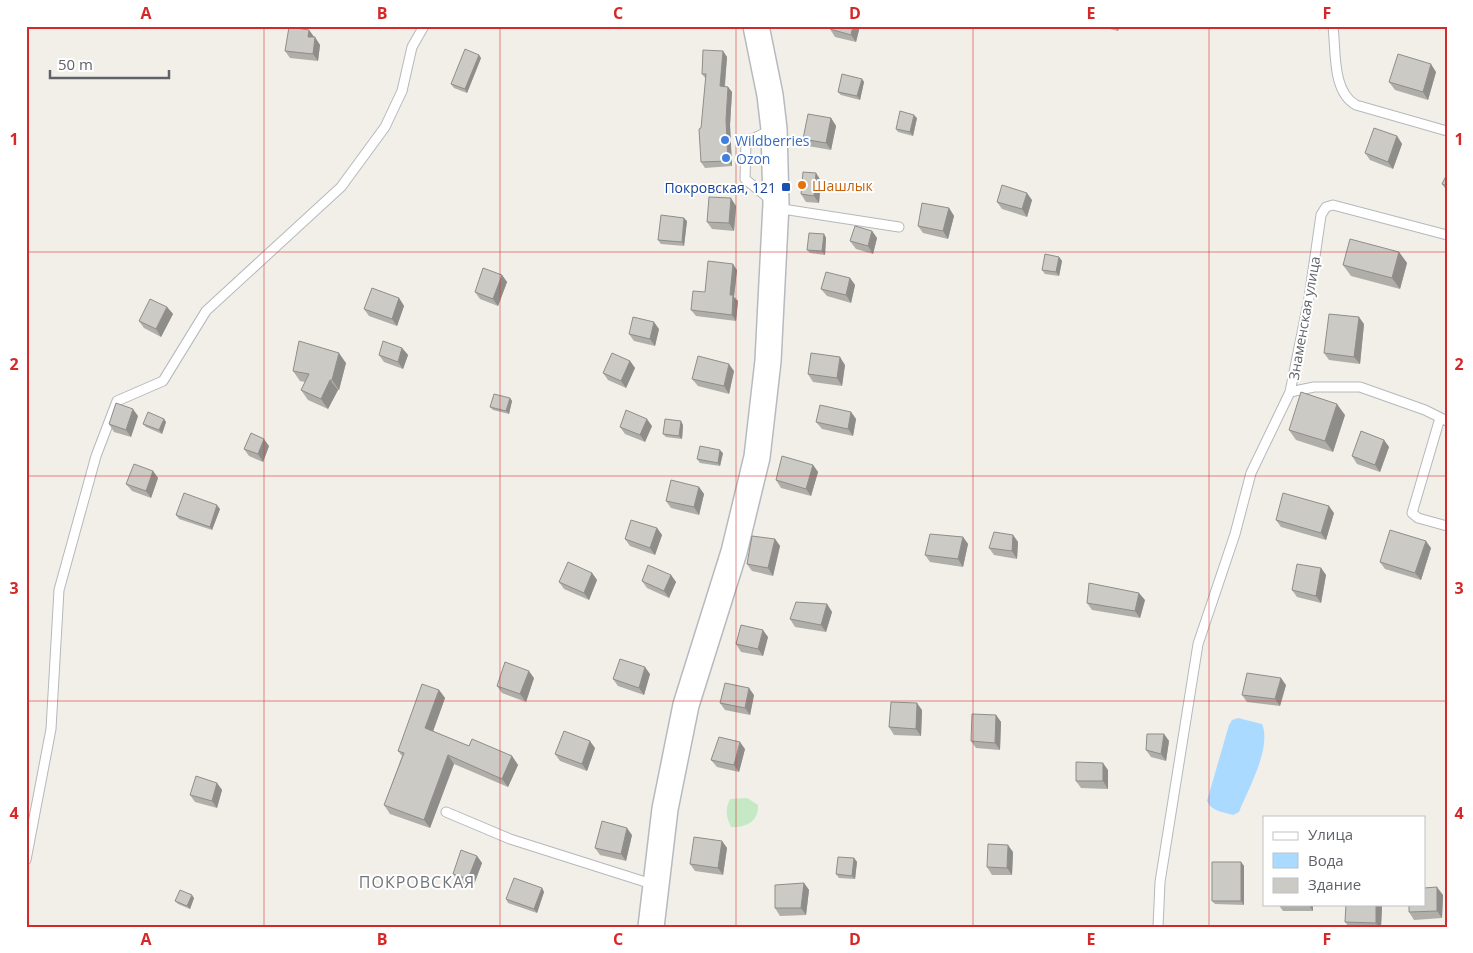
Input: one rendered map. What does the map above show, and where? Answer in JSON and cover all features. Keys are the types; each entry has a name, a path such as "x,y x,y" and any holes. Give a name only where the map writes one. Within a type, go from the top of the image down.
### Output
{"main road":[{"path":"651,927 665,809 686,705 734,552 757,457 768,361 776,206 774,129 770,95 756,26"}],"lane":[{"path":"26,860 51,729 59,590 96,456 117,401 163,381 206,311 341,187 385,127 402,91 412,47 424,26"},
{"path":"1333,26 1338,79 1348,101 1356,105 1447,131"},
{"name":"Знаменская улица","path":"1443,420 1425,410 1360,387 1314,386 1290,392 1309,298 1321,216 1326,208 1333,205 1447,235"},
{"path":"776,206 900,227"},
{"path":"1158,927 1160,882 1198,644 1236,534 1251,474 1290,392"},
{"path":"1443,420 1412,513 1418,518 1447,526"},
{"path":"446,812 510,839 655,885"}],"green space":[{"path":"747,798 758,805 758,811 754,819 746,825 731,827 727,813 730,799"}],"water":[{"path":"1238,718 1262,724 1264,745 1258,768 1239,812 1233,815 1214,809 1207,801 1229,725 1232,720"}],"building":[{"path":"831,26 853,26 851,35 830,29"},
{"path":"289,27 309,30 308,37 315,37 313,54 285,51"},
{"path":"465,49 479,55 465,89 451,84"},
{"path":"703,50 723,51 720,86 728,87 726,120 728,161 701,162 699,129 701,128 706,74 702,74"},
{"path":"1398,54 1431,64 1423,92 1389,82"},
{"path":"842,74 862,79 857,96 838,92"},
{"path":"900,111 914,115 910,132 896,129"},
{"path":"808,114 831,118 826,143 803,139"},
{"path":"1374,128 1397,136 1388,162 1365,153"},
{"path":"803,172 816,173 814,196 801,194"},
{"path":"1447,174 1447,186 1442,184"},
{"path":"1002,185 1027,193 1022,209 997,202"},
{"path":"709,197 731,198 729,223 707,222"},
{"path":"922,203 949,208 943,231 918,226"},
{"path":"661,215 684,218 682,242 658,240"},
{"path":"855,226 872,231 868,246 850,241"},
{"path":"809,233 824,234 822,251 807,250"},
{"path":"1350,239 1399,252 1392,278 1343,265"},
{"path":"1045,254 1059,257 1056,272 1042,270"},
{"path":"708,261 733,264 730,295 733,295 732,315 691,310 693,291 705,292"},
{"path":"483,268 502,275 493,299 475,292"},
{"path":"826,272 850,278 846,295 821,289"},
{"path":"372,288 399,298 392,319 364,309"},
{"path":"150,299 167,307 156,329 139,321"},
{"path":"1329,314 1359,317 1354,357 1324,353"},
{"path":"633,317 654,322 650,339 629,334"},
{"path":"299,341 339,353 332,380 330,380 321,399 301,390 309,374 293,371"},
{"path":"383,341 402,348 398,362 379,355"},
{"path":"612,353 630,361 621,381 603,373"},
{"path":"811,353 840,357 837,378 808,374"},
{"path":"698,356 729,364 724,386 692,379"},
{"path":"1301,392 1337,404 1325,441 1289,430"},
{"path":"494,394 510,398 506,411 490,407"},
{"path":"116,403 133,409 126,430 109,424"},
{"path":"820,405 851,412 848,429 816,422"},
{"path":"626,410 647,419 640,435 620,427"},
{"path":"148,412 164,419 159,430 143,424"},
{"path":"665,419 681,421 679,436 663,434"},
{"path":"1361,431 1384,440 1375,465 1352,456"},
{"path":"251,433 264,439 258,454 244,449"},
{"path":"700,446 720,450 718,463 697,459"},
{"path":"782,456 813,465 806,489 776,480"},
{"path":"134,464 153,471 146,491 126,484"},
{"path":"671,480 699,487 694,507 666,501"},
{"path":"184,493 217,505 210,527 176,515"},
{"path":"1283,493 1329,506 1321,533 1276,520"},
{"path":"631,520 657,528 650,548 625,539"},
{"path":"1390,530 1426,541 1415,573 1380,562"},
{"path":"994,532 1013,535 1012,551 989,548"},
{"path":"930,534 963,537 958,559 925,555"},
{"path":"752,536 775,539 768,568 747,564"},
{"path":"568,562 592,573 584,593 559,582"},
{"path":"1297,564 1321,568 1316,596 1292,590"},
{"path":"648,565 671,575 664,591 642,581"},
{"path":"1089,583 1139,593 1135,611 1087,603"},
{"path":"796,602 827,604 821,625 790,619"},
{"path":"741,625 763,630 758,649 736,644"},
{"path":"620,659 645,667 639,688 613,679"},
{"path":"505,662 529,671 520,694 497,686"},
{"path":"1247,673 1281,678 1275,699 1242,695"},
{"path":"725,683 749,688 745,708 720,703"},
{"path":"422,684 439,690 425,728 469,746 472,739 512,756 502,779 448,755 424,820 384,805 404,753 398,751"},
{"path":"891,702 917,703 916,729 889,727"},
{"path":"972,714 996,715 995,743 971,741"},
{"path":"564,731 590,741 582,764 555,754"},
{"path":"1147,734 1164,734 1161,754 1146,750"},
{"path":"719,737 740,742 734,765 711,760"},
{"path":"1076,762 1103,763 1103,781 1076,781"},
{"path":"196,776 217,783 212,801 190,795"},
{"path":"602,821 627,828 621,854 595,848"},
{"path":"694,837 722,841 718,868 690,864"},
{"path":"988,844 1008,845 1007,868 987,867"},
{"path":"461,850 477,856 468,879 453,874"},
{"path":"838,857 854,858 852,876 836,874"},
{"path":"1212,862 1241,862 1241,901 1212,901"},
{"path":"514,878 542,888 534,909 506,899"},
{"path":"804,883 801,908 775,908 775,885"},
{"path":"1437,887 1437,911 1409,912 1409,906 1426,906 1426,888"},
{"path":"180,890 192,895 187,906 175,901"},
{"path":"1346,906 1376,906 1376,923 1345,922"}],"place":[{"name":"Wildberries","path":"725,140"},
{"name":"Ozon","path":"726,158"},
{"name":"Шашлык","path":"802,185"},
{"name":"Покровская, 121","path":"786,187"}],"district":[{"name":"ПОКРОВСКАЯ","path":"417,882"}]}
